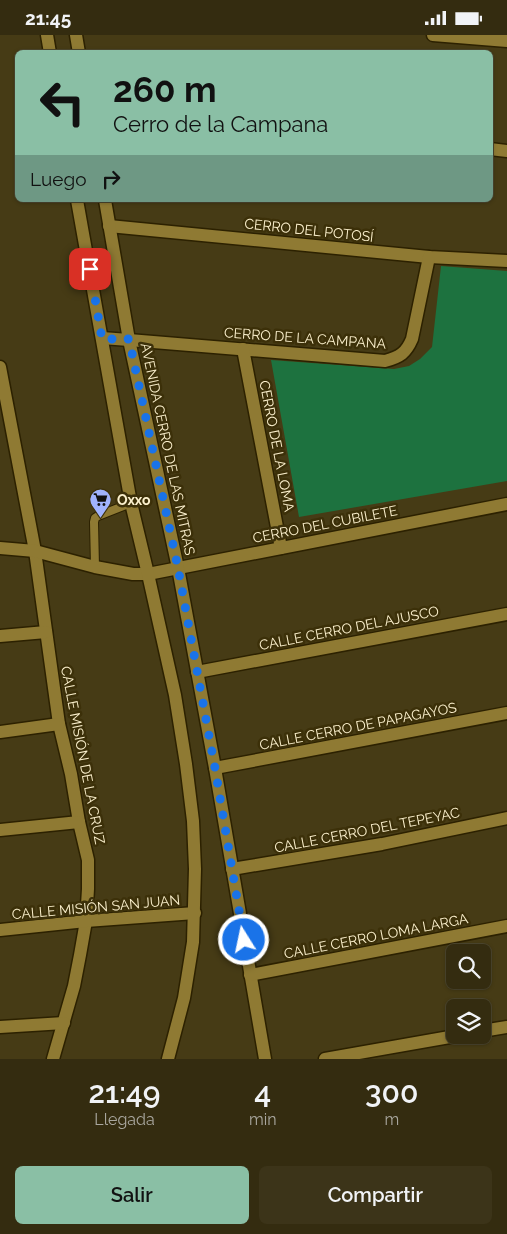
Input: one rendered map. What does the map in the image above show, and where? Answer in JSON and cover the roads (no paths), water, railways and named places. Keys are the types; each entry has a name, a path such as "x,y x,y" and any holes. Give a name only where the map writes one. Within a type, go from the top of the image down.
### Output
{"street":[{"path":"47,35 50,50"},
{"path":"76,35 78,50"},
{"path":"433,35 507,41"},
{"path":"493,149 507,151"},
{"path":"77,202 131,503 175,695 193,821 195,869 193,942 184,998 168,1059"},
{"name":"AVENIDA CERRO DE LAS MITRAS","path":"105,202 129,339 178,568 215,768 265,1059"},
{"name":"CERRO DEL POTOSÍ","path":"109,226 429,257 507,261"},
{"name":"CERRO DE LA CAMPANA","path":"102,339 129,339 385,361 393,359 408,348 412,339 429,257"},
{"name":"CERRO DE LA LOMA","path":"243,349 281,548"},
{"name":"CALLE MISIÓN DE LA CRUZ","path":"0,367 6,424 35,551 59,724 88,860 86,921 74,986 53,1059"},
{"name":"CERRO DEL CUBILETE","path":"0,548 35,551 95,567 133,573 148,573 507,504"},
{"name":"CALLE CERRO DEL AJUSCO","path":"197,672 507,614"},
{"path":"0,636 46,632"},
{"name":"CALLE CERRO DE PAPAGAYOS","path":"215,768 507,713"},
{"path":"0,732 59,724"},
{"name":"CALLE CERRO DEL TEPEYAC","path":"232,869 382,844 507,818"},
{"path":"0,830 79,822"},
{"name":"CALLE MISIÓN SAN JUAN","path":"0,930 194,913"},
{"name":"CALLE CERRO LOMA LARGA","path":"250,975 507,927"},
{"path":"0,1027 64,1023"},
{"path":"491,1030 507,1027"},
{"path":"325,1059 446,1038"}],"lane":[{"path":"95,567 95,518 131,503"}],"place":[{"name":"Oxxo","path":"101,519"}]}
